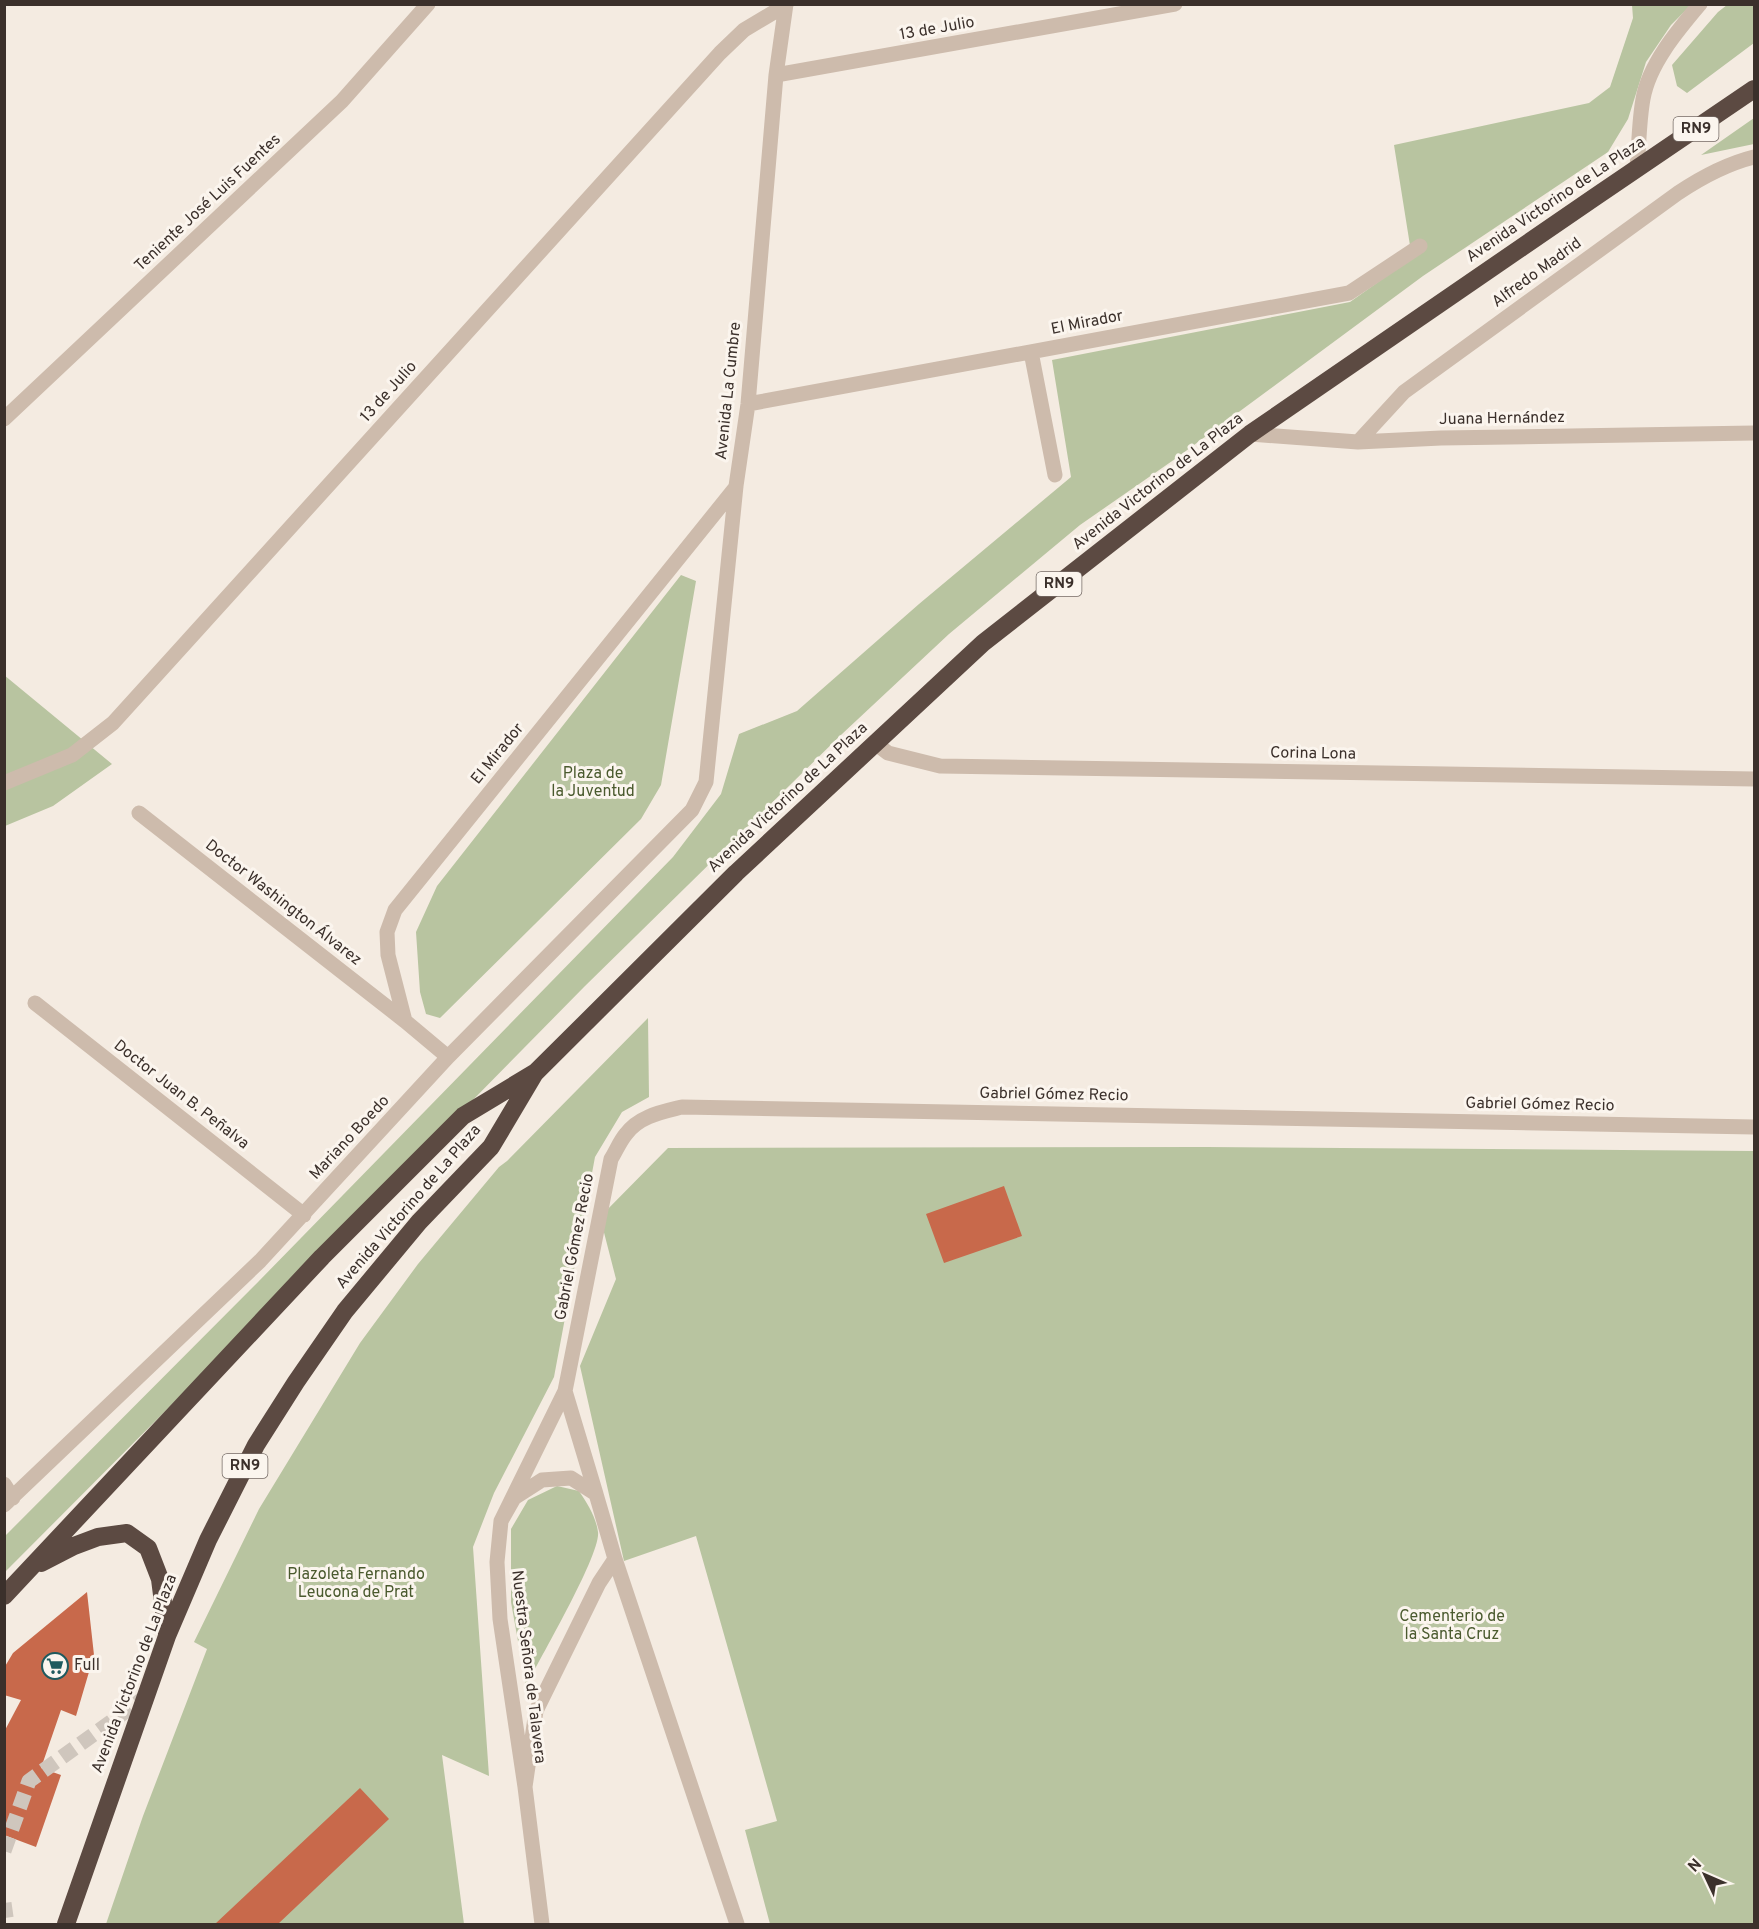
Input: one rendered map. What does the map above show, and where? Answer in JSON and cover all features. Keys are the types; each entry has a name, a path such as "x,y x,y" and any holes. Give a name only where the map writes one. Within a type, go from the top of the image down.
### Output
{"highway":[{"name":"Avenida Victorino de La Plaza","path":"4,1596 322,1257 463,1116 536,1071 736,873 983,643 1250,434 1755,89"},
{"name":"Avenida Victorino de La Plaza","path":"66,1924 167,1636 208,1540 256,1445 345,1311 420,1222 491,1147 536,1071"},
{"path":"29,1570 74,1546 98,1537 127,1533 148,1548 160,1579 167,1636"}],"street":[{"name":"Teniente José Luis Fuentes","path":"4,419 342,101 428,4"},
{"name":"13 de Julio","path":"776,75 1175,4"},
{"path":"1637,168 1643,97 1647,86 1673,36 1700,4"},
{"name":"13 de Julio","path":"4,783 72,754 112,723 720,53 744,30 786,5"},
{"name":"Avenida La Cumbre","path":"706,782 736,486 748,404 776,75 786,5"},
{"name":"Alfredo Madrid","path":"1358,442 1404,392 1678,193 1703,177 1737,161 1755,157"},
{"name":"El Mirador","path":"748,404 1348,293 1420,246"},
{"path":"1031,352 1055,475"},
{"name":"Juana Hernández","path":"1250,434 1358,442 1441,438 1755,433"},
{"name":"El Mirador","path":"405,1020 388,955 387,932 395,910 736,486"},
{"name":"Corina Lona","path":"875,743 888,753 940,766 1755,779"},
{"name":"Mariano Boedo","path":"7,1496 260,1261 448,1058 692,810 706,782"},
{"name":"Doctor Washington Álvarez","path":"140,813 405,1020"},
{"name":"Doctor Juan B. Peñalva","path":"35,1003 304,1215"},
{"path":"405,1020 448,1058"},
{"name":"Gabriel Gómez Recio","path":"501,1521 566,1391 611,1160 626,1133 642,1119 659,1113 682,1107 1755,1127"},
{"name":"Gabriel Gómez Recio","path":"566,1391 596,1494"},
{"name":"Nuestra Señora de Talavera","path":"542,1924 525,1787 500,1619 497,1562 501,1521 514,1498 542,1480 571,1478 596,1494"},
{"path":"596,1494 615,1559 737,1924"},
{"name":"Nuestra Señora de Talavera","path":"525,1787 536,1711 599,1583 615,1559"}],"green space":[{"path":"1632,5 1691,5 1671,25 1646,62 1628,119 1608,152 1423,276 1175,459 1080,525 949,634 842,734 585,986 5,1572 5,1536 259,1281 673,857 721,794 739,734 797,711 919,604 1071,477 1052,360 1350,302 1412,258 1394,145 1589,103 1610,87 1633,18"},
{"path":"1727,5 1754,5 1754,43 1687,93 1677,86 1672,65 1718,12"},
{"path":"1754,118 1754,144 1701,155"},
{"name":"Plaza de la Juventud","path":"681,575 696,581 661,785 641,819 440,1018 426,1014 420,992 416,932 437,886"},
{"path":"4,675 112,764 53,806 5,826"},
{"name":"Plazoleta Fernando Leucona de Prat","path":"648,1018 649,1097 622,1112 595,1157 554,1377 494,1493 473,1547 489,1776 442,1755 464,1924 106,1924 143,1816 207,1649 194,1642 259,1509 360,1343 418,1264 499,1167"},
{"name":"Cementerio de la Santa Cruz","path":"1206,1147 1754,1151 1754,1924 770,1924 745,1830 777,1821 696,1536 624,1561 580,1366 616,1279 600,1217 668,1148"},
{"path":"557,1486 579,1491 588,1505 598,1532 590,1562 580,1584 526,1686 511,1602 511,1529 528,1500"}],"building":[{"path":"1004,1186 1022,1236 944,1263 926,1214"},
{"path":"87,1592 94,1655 76,1716 61,1710 41,1768 61,1775 36,1847 4,1835 4,1732 21,1700 4,1695 4,1668 13,1653"},
{"path":"360,1788 389,1819 278,1924 215,1924"}],"tunnel":[{"path":"4,1851 29,1781 144,1698"},
{"path":"4,1903 7,1924"}],"place":[{"name":"Full","path":"55,1666"}]}
